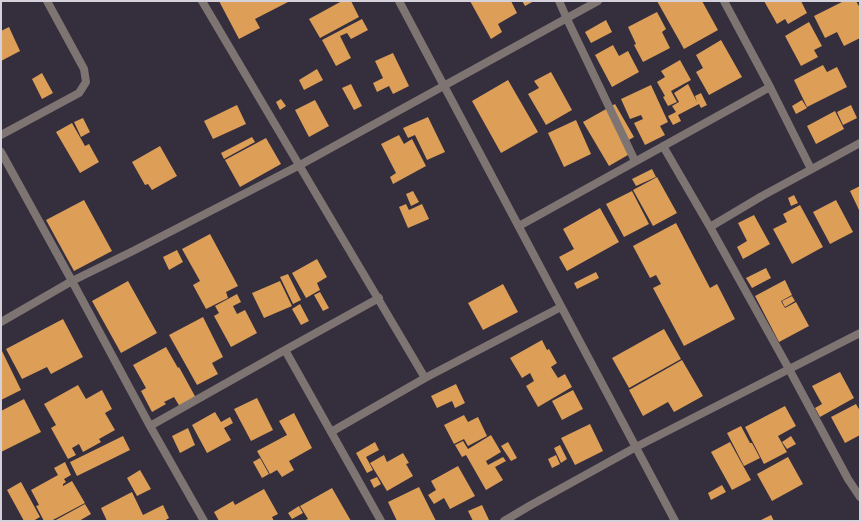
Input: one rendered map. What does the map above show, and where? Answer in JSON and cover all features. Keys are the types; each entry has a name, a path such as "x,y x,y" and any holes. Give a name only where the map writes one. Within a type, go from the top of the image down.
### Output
{"street":[{"path":"1,135 79,93 86,82 84,69 47,1"},
{"path":"202,1 425,378"},
{"path":"399,1 675,521"},
{"path":"559,1 635,161"},
{"path":"1,322 72,281 300,165 598,1"},
{"path":"724,1 770,86 811,170"},
{"path":"519,226 770,86"},
{"path":"710,227 860,143"},
{"path":"663,146 789,369 848,479 860,497"},
{"path":"1,152 150,426 204,521"},
{"path":"150,426 379,298"},
{"path":"331,432 425,378 562,307"},
{"path":"504,521 530,505 636,447 860,333"},
{"path":"285,350 381,521"}],"building":[{"path":"219,1 290,1 255,19 260,28 239,39"},
{"path":"342,1 351,1 359,17 320,38 309,19"},
{"path":"470,1 511,1 517,13 498,24 502,32 491,39"},
{"path":"522,1 534,1 525,6"},
{"path":"657,1 702,1 718,30 684,49"},
{"path":"764,1 801,1 807,13 788,24 785,19 777,24"},
{"path":"844,1 856,1 860,8 860,38 844,46 837,32 825,38 814,16"},
{"path":"657,12 666,29 662,32 670,48 643,62 634,45 636,44 628,27"},
{"path":"362,19 368,30 351,39 347,33 340,36 351,58 336,66 322,40"},
{"path":"606,20 612,32 591,43 585,32"},
{"path":"809,22 822,46 814,50 818,57 801,66 785,36"},
{"path":"9,27 20,51 1,61 1,31"},
{"path":"721,40 742,77 709,95 696,72 703,68 696,55"},
{"path":"613,45 619,56 628,51 639,72 612,87 595,55"},
{"path":"393,53 409,86 393,94 389,86 377,92 373,83 383,78 375,61"},
{"path":"680,60 691,80 671,91 677,102 668,106 663,97 665,96 657,82 665,77 661,71"},
{"path":"823,65 827,72 837,67 847,87 807,107 794,80"},
{"path":"317,69 323,80 304,90 299,80"},
{"path":"551,72 572,110 546,125 528,94 539,88 534,81"},
{"path":"42,73 53,93 42,99 32,79"},
{"path":"508,80 538,132 501,153 472,101"},
{"path":"351,84 362,106 354,110 342,88"},
{"path":"688,84 697,102 695,96 701,93 707,105 701,108 699,104 678,115 681,121 673,125 668,116 676,112 672,106 679,102 674,93"},
{"path":"651,85 668,122 660,126 665,135 645,145 634,123 643,119 641,115 630,119 621,99"},
{"path":"281,99 286,106 280,110 276,102"},
{"path":"315,100 329,126 309,137 295,110"},
{"path":"802,100 807,108 796,114 792,106"},
{"path":"615,104 634,137 627,141 633,152 609,166 583,122"},
{"path":"237,105 246,124 213,139 204,121"},
{"path":"851,105 857,118 843,125 837,112"},
{"path":"835,111 844,129 816,144 807,126"},
{"path":"428,117 445,152 427,160 415,135 408,138 403,128"},
{"path":"83,118 90,132 81,137 74,122"},
{"path":"576,120 591,154 564,167 548,133"},
{"path":"72,123 85,146 89,144 99,162 80,173 56,132"},
{"path":"399,135 404,144 412,139 426,166 393,184 390,177 396,173 381,144"},
{"path":"252,137 255,142 224,159 221,153"},
{"path":"266,138 281,164 240,187 225,160"},
{"path":"160,146 177,176 152,190 148,184 145,185 132,162"},
{"path":"652,169 656,177 636,186 632,179"},
{"path":"657,177 677,213 653,226 633,190"},
{"path":"860,186 860,210 859,210 850,191"},
{"path":"413,191 419,202 411,206 406,194"},
{"path":"632,191 649,224 624,237 606,204"},
{"path":"794,195 798,203 791,206 788,198"},
{"path":"84,200 112,251 74,271 46,220"},
{"path":"836,200 853,232 830,244 813,212"},
{"path":"406,204 409,210 422,204 429,219 408,228 399,207"},
{"path":"800,205 823,247 792,264 773,229 787,222 783,214"},
{"path":"600,208 619,242 567,271 559,257 574,249 563,229"},
{"path":"754,215 770,244 743,259 737,247 747,241 738,223"},
{"path":"676,223 710,288 717,284 735,319 684,346 653,288 661,284 656,275 650,278 633,246"},
{"path":"210,234 238,286 226,292 228,298 206,309 193,285 200,281 182,249"},
{"path":"177,250 183,262 169,270 163,257"},
{"path":"317,259 327,277 317,283 320,290 306,298 292,273"},
{"path":"766,268 771,278 752,288 746,278"},
{"path":"596,272 599,278 577,289 574,283"},
{"path":"288,274 301,300 293,304 280,277"},
{"path":"785,280 792,295 781,301 785,308 796,302 809,326 779,342 755,296"},
{"path":"128,281 157,333 121,353 92,301"},
{"path":"280,281 292,306 264,318 252,293"},
{"path":"503,284 518,312 483,330 468,303"},
{"path":"320,292 329,308 323,311 314,295"},
{"path":"237,294 241,302 233,306 237,314 245,310 257,333 231,347 214,316 219,313 215,306"},
{"path":"792,296 795,301 785,307 782,301"},
{"path":"300,304 309,321 301,325 292,309"},
{"path":"203,317 223,357 212,363 218,374 197,385 169,335"},
{"path":"63,319 83,357 51,374 47,367 22,379 6,349"},
{"path":"664,329 681,359 629,388 612,358"},
{"path":"542,340 547,350 549,349 557,363 551,367 558,378 565,374 572,387 538,407 526,386 534,381 530,373 522,378 510,358"},
{"path":"166,347 196,398 180,407 174,397 164,402 166,404 152,412 141,391 146,388 133,365"},
{"path":"1,349 21,390 1,400"},
{"path":"682,360 703,396 674,412 668,402 643,416 629,390"},
{"path":"840,372 854,398 820,417 815,408 822,404 812,386"},
{"path":"456,384 465,403 455,408 452,401 437,408 431,396"},
{"path":"78,385 86,399 102,390 112,409 105,413 115,430 99,439 101,442 83,452 79,444 72,448 76,455 68,459 51,428 56,425 44,404"},
{"path":"573,390 583,409 562,420 552,401"},
{"path":"257,398 273,430 251,441 234,409"},
{"path":"24,399 41,432 1,452 1,411"},
{"path":"856,404 860,411 860,435 845,443 831,417"},
{"path":"785,406 796,426 778,436 787,452 764,464 745,427"},
{"path":"215,412 221,422 230,417 233,423 224,428 231,440 207,453 192,425"},
{"path":"294,413 312,448 289,461 294,470 282,477 277,470 270,474 257,451 287,435 279,421"},
{"path":"464,415 468,422 478,417 487,436 468,446 464,439 454,444 444,425"},
{"path":"590,424 603,451 575,465 561,438"},
{"path":"741,426 760,458 744,466 727,433"},
{"path":"188,428 195,445 180,453 172,436"},
{"path":"491,435 501,452 486,461 488,465 503,457 506,461 495,467 503,480 486,490 466,455 462,457 455,445 463,441 468,449"},
{"path":"123,436 130,450 77,476 70,462"},
{"path":"791,436 796,444 787,449 782,442"},
{"path":"375,442 379,450 366,457 373,470 367,473 356,453"},
{"path":"508,442 517,458 511,461 501,446"},
{"path":"730,442 751,480 732,490 711,452"},
{"path":"560,445 567,459 561,463 554,448"},
{"path":"403,453 409,463 406,464 413,476 387,491 370,463 384,455 387,462"},
{"path":"556,455 560,464 552,468 548,459"},
{"path":"788,457 803,484 772,501 757,474"},
{"path":"260,458 269,474 262,478 253,462"},
{"path":"65,462 71,475 64,479 66,482 63,486 72,481 85,503 51,521 44,521 36,506 39,505 31,490 58,475 54,468"},
{"path":"458,466 475,496 450,509 444,498 434,504 428,495 436,490 431,481"},
{"path":"140,470 151,489 137,496 127,478"},
{"path":"377,477 381,484 374,488 370,480"},
{"path":"21,482 40,517 33,521 24,521 7,490"},
{"path":"722,485 726,492 711,500 708,493"},
{"path":"419,487 436,521 397,521 388,502"},
{"path":"332,488 351,521 303,521 308,519 300,506"},
{"path":"264,489 278,514 272,517 274,521 219,521 214,512 233,501 235,505"},
{"path":"132,492 143,515 163,505 169,518 164,521 107,521 101,508"},
{"path":"85,504 91,514 79,521 54,521"},
{"path":"482,505 489,520 473,521 468,511"},
{"path":"299,506 303,513 292,519 288,513"},
{"path":"771,515 774,521 759,521"}]}
